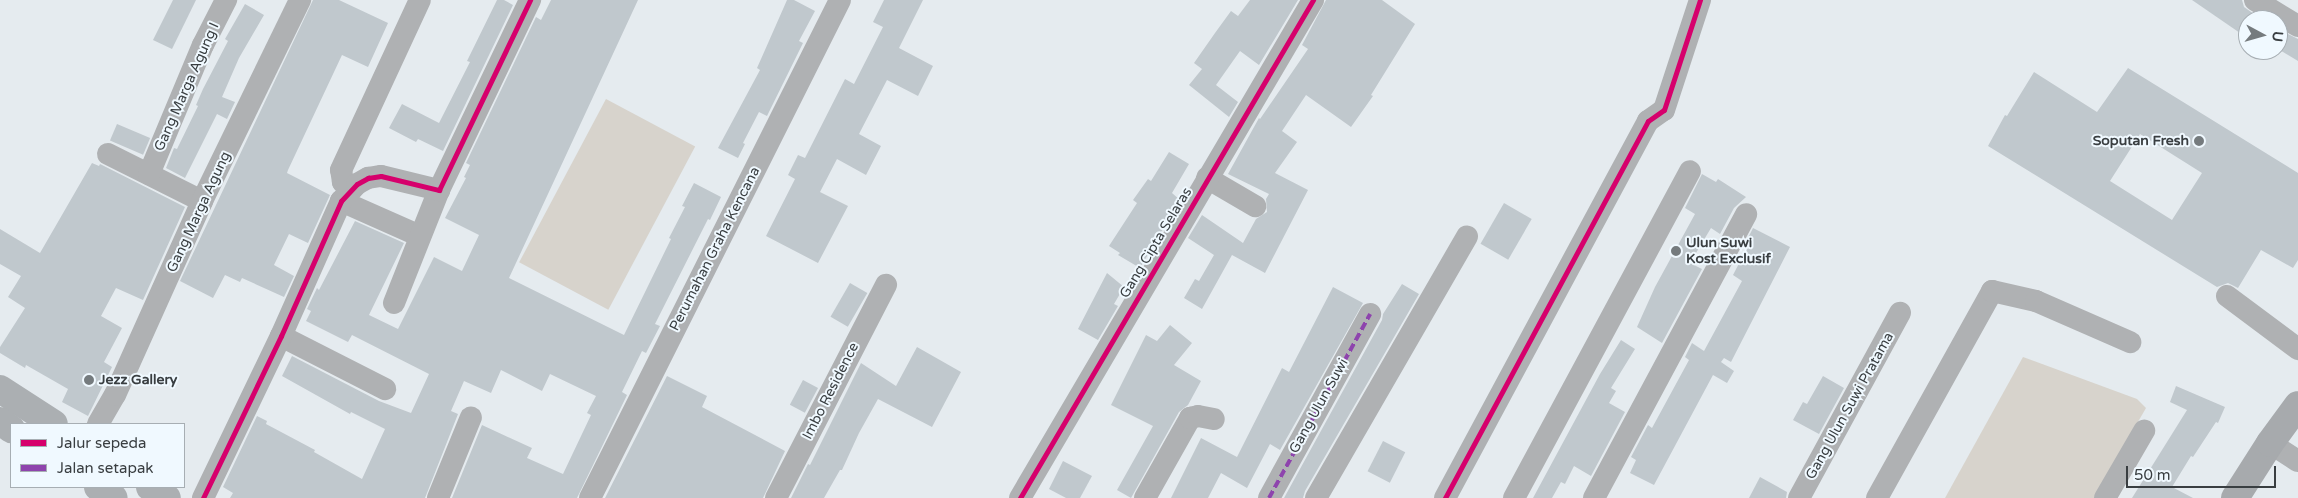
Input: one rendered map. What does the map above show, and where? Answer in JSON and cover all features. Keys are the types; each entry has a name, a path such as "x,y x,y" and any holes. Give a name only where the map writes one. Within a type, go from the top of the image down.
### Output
{"highway":[{"path":"0,389 52,423"},
{"path":"99,488 114,498"},
{"path":"152,488 167,498"}],"main road":[{"path":"2235,498 2270,443 2298,405"}],"street":[{"name":"Gang Marga Agung I","path":"149,174 204,45 226,0"},
{"name":"Gang Marga Agung","path":"99,423 116,395 202,201 300,0"},
{"path":"420,0 341,170 347,195 420,236"},
{"path":"394,303 439,190 530,0"},
{"name":"Perumahan Graha Kencana","path":"590,498 840,0"},
{"name":"Gang Cipta Selaras","path":"1020,498 1313,0"},
{"path":"1445,498 1648,121 1664,110 1700,0"},
{"path":"2255,0 2298,26"},
{"path":"108,154 202,201"},
{"path":"1514,498 1690,171"},
{"path":"203,498 347,195 368,178 381,176 439,190"},
{"path":"1207,178 1255,206"},
{"path":"1594,498 1746,214"},
{"path":"1316,498 1467,236"},
{"name":"Imbo Residence","path":"776,498 886,284"},
{"path":"1876,498 1992,291 2036,301 2130,342"},
{"path":"2227,296 2298,349"},
{"name":"Gang Ulun Suwi Pratama","path":"1799,498 1900,313"},
{"name":"Gang Ulun Suwi","path":"1269,498 1370,314"},
{"path":"281,336 385,389"},
{"path":"1144,498 1190,418 1198,416 1214,419"},
{"path":"438,498 471,417"},
{"path":"2105,498 2144,431"},
{"path":"2270,443 2298,461"}],"shaded area":[{"path":"606,99 695,146 608,310 519,262"},
{"path":"2023,357 2137,399 2146,408 2094,498 1945,498"}],"building":[{"path":"173,0 196,0 172,49 153,40"},
{"path":"313,0 339,0 388,23 368,67 342,55 288,170 287,173 330,195 308,243 289,234 274,265 294,276 284,297 242,278 240,282 225,275 213,298 180,281"},
{"path":"497,0 504,0 513,5 443,151 418,139 416,142 389,128 402,104 439,123 470,62 467,61"},
{"path":"551,0 638,0 509,278 624,335 671,239 669,238 685,207 682,206 694,183 721,197 655,324 660,326 646,353 642,351 622,392 627,395 577,498 452,498 482,425 532,448 527,458 563,474 591,415 587,413 596,396 550,374 542,391 501,370 491,393 464,381 451,411 458,414 425,498 230,498 233,493 223,487 257,416 267,421 266,424 315,450 314,452 362,479 385,429 351,412 350,414 282,376 292,356 379,401 411,413 429,374 352,335 348,342 306,321 311,311 307,309 355,221 404,243 369,315 398,329 434,257 462,271 479,235 445,218 466,178 464,177 470,165 466,163 536,17 541,20"},
{"path":"787,0 794,0 815,11 799,41 803,43 767,116 759,112 743,143 745,144 738,158 718,148 760,70 757,68"},
{"path":"884,0 923,0 899,48 933,66 918,96 887,80 859,134 881,146 866,175 837,159 820,192 848,206 818,263 766,236 795,179 788,175 798,155 805,158 845,79 854,84 883,27 873,22"},
{"path":"1250,0 1298,0 1259,65 1240,51 1216,85 1238,102 1229,117 1189,85 1202,69 1194,63 1215,33 1231,11 1238,16"},
{"path":"1326,0 1382,0 1415,24 1371,95 1373,96 1351,127 1306,95 1282,131 1297,142 1275,173 1308,190 1265,273 1232,255 1202,309 1184,298 1195,279 1199,281 1214,255 1188,238 1202,215 1243,243 1256,219 1267,212 1266,199 1269,194 1228,174 1259,118 1308,49 1302,45"},
{"path":"2192,0 2242,0 2244,7 2248,10 2238,10 2238,32"},
{"path":"245,4 264,15 239,58 222,97 235,102 227,119 217,114 185,178 166,168 174,148 177,149 198,106 196,105 203,89 228,41 225,39"},
{"path":"2288,34 2298,39 2298,61 2288,55"},
{"path":"2128,68 2298,173 2298,260 2293,268 2261,250 2238,288 2228,283 2217,287 1988,146 2005,115 2007,116 2034,72 2097,112","holes":["2140,134 2202,173 2172,220 2110,181"]},
{"path":"117,124 150,138 143,155 110,141"},
{"path":"1169,152 1189,164 1172,193 1180,200 1140,268 1118,255 1120,253 1109,246 1137,203 1133,200 1148,179 1151,181"},
{"path":"92,163 99,166 100,164 185,207 143,300 116,288 101,316 122,328 104,362 112,367 88,416 62,402 68,389 26,365 25,368 0,353 0,347 25,308 8,297 21,276 0,264 0,229 40,253"},
{"path":"1702,174 1716,182 1718,179 1746,197 1734,208 1720,234 1711,228 1690,263 1702,269 1662,343 1637,327 1655,287 1695,214 1685,208"},
{"path":"1504,203 1532,219 1508,260 1480,244"},
{"path":"1753,228 1790,247 1731,362 1724,358 1721,362 1734,371 1727,383 1713,375 1654,485 1630,473 1636,460 1631,457 1648,425 1652,428 1689,360 1685,357 1692,343 1704,351 1742,281 1733,275 1746,250 1743,248"},
{"path":"1107,273 1124,287 1114,304 1118,306 1098,340 1078,329"},
{"path":"850,283 867,293 848,327 830,317"},
{"path":"1402,284 1419,294 1305,491 1303,498 1284,498 1382,320 1383,314"},
{"path":"1333,287 1363,303 1280,450 1270,444 1247,488 1221,473 1208,498 1171,498 1201,438 1237,457 1282,368 1289,372"},
{"path":"1170,325 1192,343 1174,365 1201,381 1188,405 1179,412 1131,498 1117,490 1153,426 1111,405 1146,335 1157,341"},
{"path":"1621,340 1635,349 1611,388 1616,391 1609,403 1625,412 1591,476 1574,466 1565,484 1561,482 1552,498 1533,498 1600,374"},
{"path":"917,347 961,372 932,427 878,399 859,433 842,470 840,470 824,498 791,498 808,464 810,465 861,363 896,386"},
{"path":"667,376 707,396 702,407 785,451 763,498 605,498"},
{"path":"1823,376 1844,388 1819,434 1793,420 1803,402 1807,404"},
{"path":"803,380 818,388 805,413 790,405"},
{"path":"2176,386 2225,407 2218,423 2216,422 2193,457 2191,456 2172,487 2193,498 2132,498 2187,410 2170,402"},
{"path":"1383,441 1405,452 1390,483 1368,471"},
{"path":"1063,461 1092,476 1080,498 1066,498 1049,489"},
{"path":"1760,477 1787,492 1786,498 1749,498"}],"marked path":[{"path":"1269,498 1370,314"}],"cycle path":[{"path":"203,498 281,336 341,201 357,184 368,178 381,176 439,190 530,0"},
{"path":"1020,498 1313,0"},
{"path":"1445,498 1648,121 1664,110 1700,0"}],"place":[{"name":"Soputan Fresh","path":"2199,141"},
{"name":"Ulun Suwi Kost Exclusif","path":"1676,251"},
{"name":"Jezz Gallery","path":"89,380"}]}
